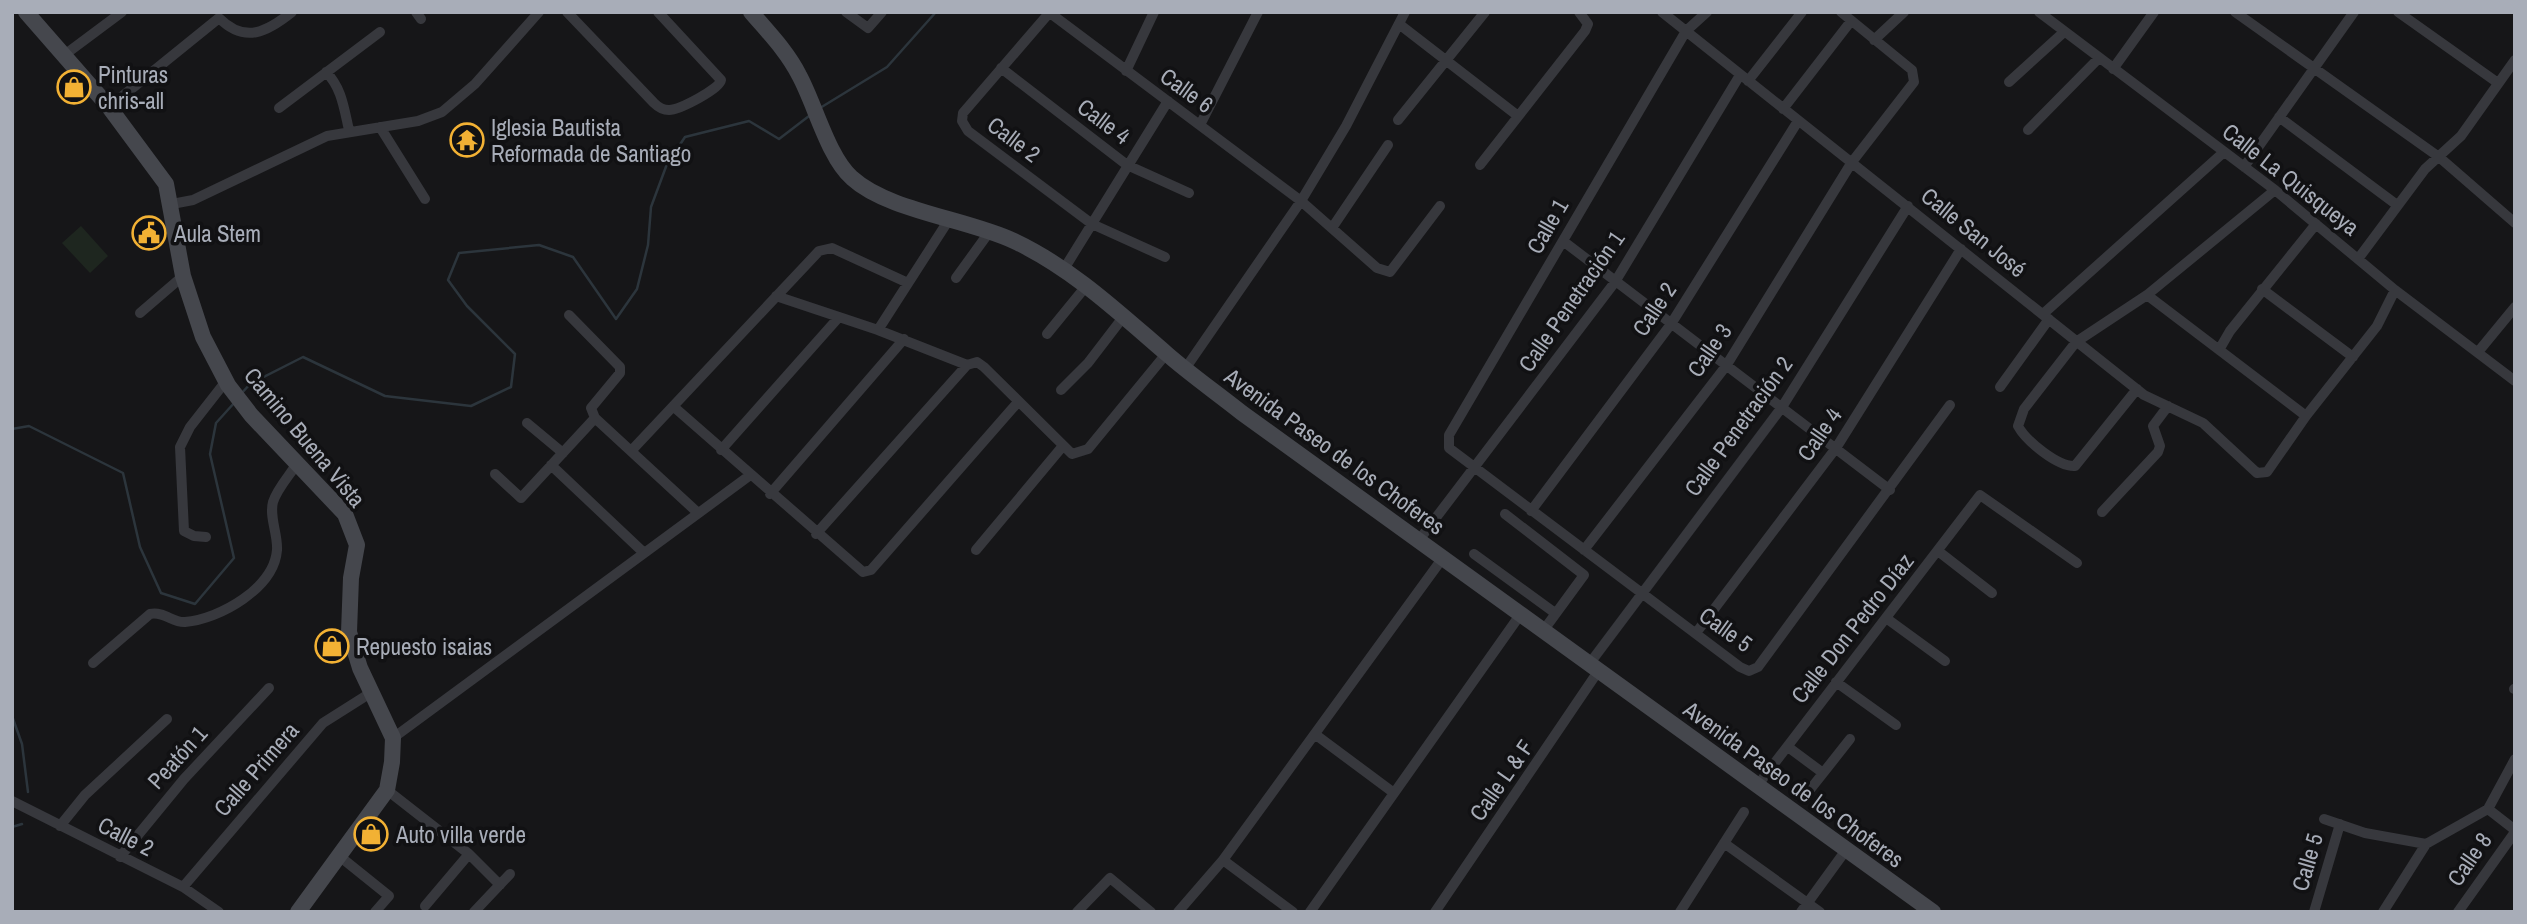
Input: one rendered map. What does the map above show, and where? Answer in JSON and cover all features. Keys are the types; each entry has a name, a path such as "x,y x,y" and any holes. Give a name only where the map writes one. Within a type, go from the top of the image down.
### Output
{"street":[{"name":"Camino Buena Vista","path":"26,12 108,107 166,184 172,204 183,276 203,337 227,383 251,415 345,514 357,545 351,578 349,632 360,668 393,738"},
{"path":"64,56 122,12"},
{"path":"108,107 218,15 230,27 252,35 261,34 292,12"},
{"path":"172,204 193,200 327,136 349,130 418,121 442,112 475,84 539,12"},
{"path":"567,12 662,108 674,110 722,83 658,12"},
{"name":"Avenida Paseo de los Choferes","path":"751,12 784,49 841,165 859,184 884,197 990,232 1064,269 1125,316 1185,369 1442,559 1933,912"},
{"path":"846,12 867,28 882,12"},
{"name":"Calle 6","path":"1050,12 1301,201 1377,268 1390,272 1440,206"},
{"name":"Calle 2","path":"1050,12 963,113 962,121 968,131 1093,224 1165,257"},
{"path":"1126,71 1154,12"},
{"path":"1200,125 1258,12"},
{"path":"1185,369 1301,201 1346,125 1405,12"},
{"path":"1398,120 1485,12"},
{"path":"1480,164 1588,24 1579,12"},
{"name":"Calle San José","path":"1662,12 2076,342 2137,389 2203,423 2257,473 2263,475 2306,416"},
{"name":"Calle 1","path":"1447,443 1449,435 1686,31 1707,12"},
{"name":"Calle Penetración 1","path":"1419,540 1615,282 1744,78 1802,12"},
{"name":"Calle 3","path":"1584,550 1726,366 1852,162 1914,82 1912,70 1841,12"},
{"path":"1874,40 1904,12"},
{"name":"Calle La Quisqueya","path":"2039,12 2275,190 2395,290 2515,380"},
{"path":"2113,69 2154,12"},
{"path":"2235,12 2439,157 2515,223"},
{"path":"2244,167 2354,12"},
{"path":"2398,12 2498,83"},
{"path":"1783,109 1851,21"},
{"path":"1399,24 1518,116"},
{"path":"2009,82 2064,32"},
{"path":"279,108 380,33"},
{"path":"2028,130 2099,58"},
{"path":"2358,259 2425,169 2461,136 2515,60"},
{"name":"Calle 4","path":"1001,68 1128,165 1189,193"},
{"path":"326,72 338,90 349,130"},
{"path":"1064,269 1168,101"},
{"path":"2279,117 2398,205"},
{"name":"Calle 2","path":"1531,511 1671,324 1798,121"},
{"path":"380,127 425,199"},
{"path":"1332,228 1388,145"},
{"path":"2000,387 2046,317 2224,152"},
{"path":"2137,389 2075,466 2061,463 2024,435 2018,426 2019,417 2076,342 2147,295 2275,190"},
{"name":"Calle Penetración 2","path":"1595,667 1641,593 1782,407 1908,206"},
{"path":"878,330 950,218"},
{"path":"2219,351 2230,331 2262,289 2316,224"},
{"path":"956,278 990,232"},
{"path":"1563,241 1890,490"},
{"path":"632,450 807,260 819,251 832,248 908,283"},
{"name":"Calle 4","path":"1696,633 1836,449 1961,249"},
{"path":"140,313 183,276"},
{"path":"1047,334 1087,285"},
{"path":"2262,289 2353,357"},
{"path":"2147,295 2306,416 2386,313 2395,290"},
{"path":"776,296 878,330 967,365"},
{"path":"2478,352 2515,307"},
{"path":"569,315 620,367 620,373 592,408 595,418 698,513"},
{"path":"1061,390 1088,363 1125,316"},
{"path":"721,450 839,317"},
{"path":"770,494 904,340"},
{"path":"816,534 967,365 977,362 984,367 1072,454 1088,449 1166,354"},
{"path":"206,537 194,537 184,531 179,456 190,427 227,383"},
{"path":"674,407 749,476 863,572 871,570 1018,402"},
{"name":"Calle 5","path":"1447,443 1451,450 1531,511 1740,667 1749,671 1758,667 1950,405"},
{"path":"2102,512 2158,452 2160,446 2153,426 2168,406"},
{"path":"495,474 522,498 595,418"},
{"path":"527,422 562,453"},
{"path":"976,550 1062,447"},
{"path":"93,663 150,614 158,612 183,622 220,611 250,595 274,565 277,549 273,502 296,464"},
{"path":"551,466 643,552"},
{"path":"298,912 387,790 393,738 749,476"},
{"name":"Calle Don Pedro Díaz","path":"1757,786 1980,495 2077,563"},
{"path":"1505,514 1583,571 1583,579 1543,631"},
{"path":"1938,551 1992,593"},
{"path":"1474,554 1555,613"},
{"path":"1178,912 1223,859 1316,735 1442,559"},
{"path":"1310,912 1520,615"},
{"path":"1886,618 1945,661"},
{"name":"Calle L & F","path":"1435,912 1595,667"},
{"path":"1836,682 1896,724"},
{"name":"Peatón 1","path":"120,857 184,779 269,688"},
{"name":"Calle Primera","path":"183,887 323,723 372,692"},
{"path":"60,826 85,794 167,719"},
{"path":"1316,735 1394,793"},
{"path":"1805,796 1850,739"},
{"path":"1787,747 1823,773"},
{"path":"2383,912 2426,844 2488,809 2515,760"},
{"path":"387,790 470,854 500,884"},
{"name":"Calle 2","path":"12,801 183,887 219,912"},
{"path":"2488,809 2515,831"},
{"path":"1680,912 1744,812"},
{"path":"2324,819 2365,833 2426,844"},
{"name":"Calle 5","path":"2314,912 2340,824"},
{"name":"Calle 8","path":"2458,912 2515,831"},
{"path":"1724,843 1804,907 1819,912"},
{"path":"1804,907 1846,850"},
{"path":"425,906 470,854"},
{"path":"338,855 388,896 375,912"},
{"path":"1223,859 1293,912"},
{"path":"474,912 510,874"},
{"path":"1077,912 1110,878 1151,912"}],"shaded area":[{"path":"81,226 108,256 90,273 62,243"}],"waterway":[{"path":"820,108 887,67 936,12"},
{"path":"241,394 250,384 303,357 385,396 471,406 511,387 515,354 467,306 448,280 459,253 539,245 573,257 616,319 637,289 648,245 651,207 667,164 685,137 749,121 779,139 809,116"},
{"path":"12,429 29,426 123,473 140,547 161,593 195,604 234,558 210,454 216,423 235,402"},
{"path":"12,716 22,744 28,792"},
{"path":"12,827 22,824"}],"place":[{"name":"Pinturas chris-all","path":"74,87"},
{"name":"Iglesia Bautista Reformada de Santiago","path":"467,140"},
{"name":"Aula Stem","path":"149,233"},
{"name":"Repuesto isaias","path":"332,646"},
{"name":"Auto villa verde","path":"371,834"}]}
